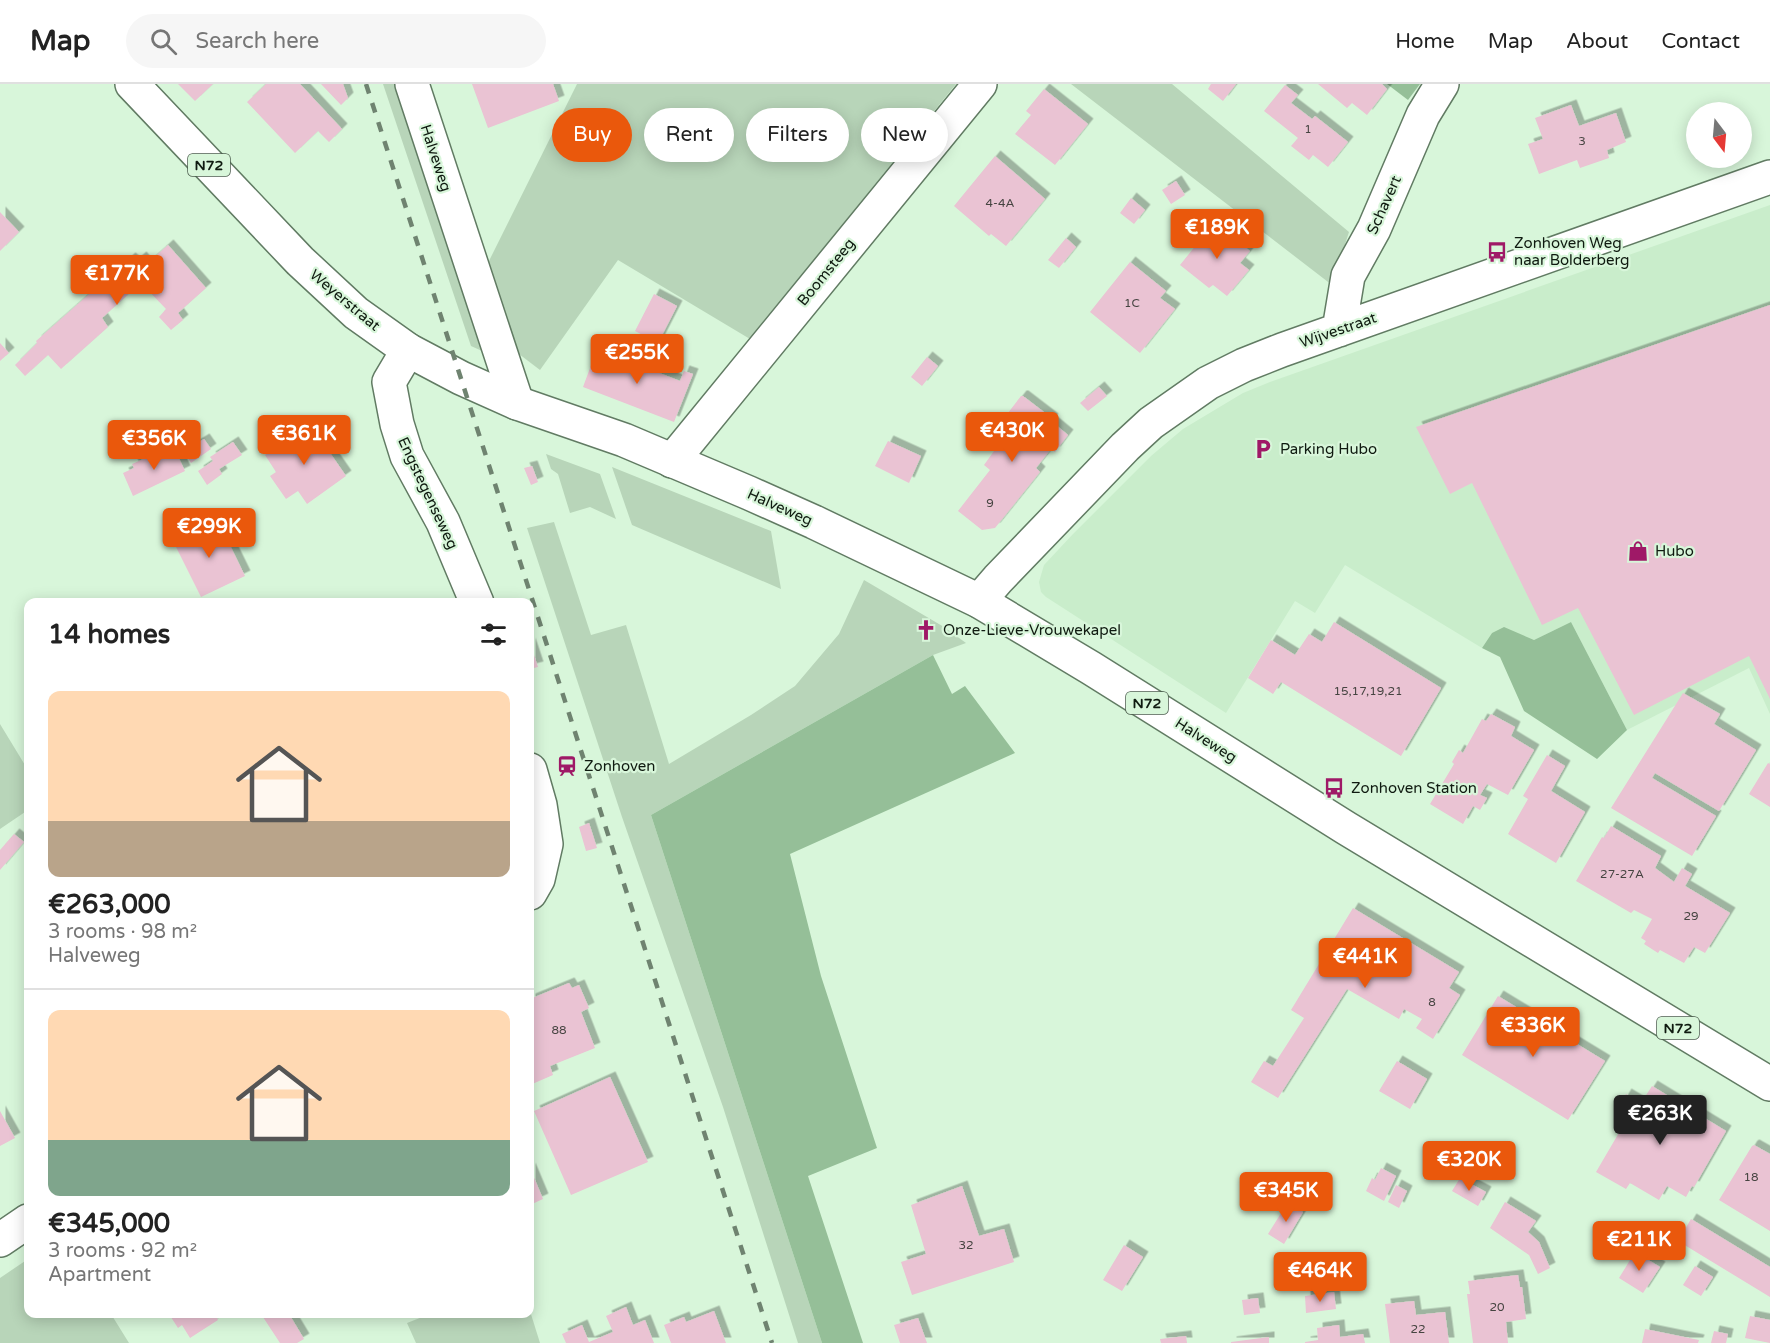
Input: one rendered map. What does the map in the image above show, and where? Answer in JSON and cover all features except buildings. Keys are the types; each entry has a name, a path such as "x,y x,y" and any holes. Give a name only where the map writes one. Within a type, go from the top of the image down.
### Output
{"street":[{"name":"Weyerstraat","path":"132,84 286,247 356,313 408,350"},
{"name":"Halveweg","path":"412,84 517,403"},
{"name":"Boomsteeg","path":"672,461 980,84"},
{"name":"Schavert","path":"1338,330 1348,276 1374,230 1423,115 1442,84"},
{"name":"Wijvestraat","path":"979,601 1125,447 1151,423 1208,383 1244,365 1338,330 1770,177"},
{"name":"Halveweg","path":"408,350 461,378 517,403 624,440 814,522 979,601 1356,834 1770,1084"},
{"name":"Engstegenseweg","path":"408,350 389,382 397,424 407,456 443,522 475,598"},
{"path":"534,784 546,843 538,879 534,886"},
{"path":"0,1240 24,1224"}],"shaded area":[{"path":"383,84 398,84 491,355 471,346"},
{"path":"577,84 956,84 937,108 861,108 861,162 893,162 750,339 618,260 540,370 519,354 485,269 552,134 552,162 632,162 632,108 565,108"},
{"path":"1071,84 1172,84 1349,232 1332,285"},
{"path":"1387,84 1420,84 1408,100"},
{"path":"1770,205 1770,714 1749,668 1627,730 1571,622 1534,640 1492,633 1482,648 1345,565 1315,613 1295,601 1226,713 1041,592 1039,582 1044,565 1151,456 1183,429 1243,393"},
{"path":"546,454 600,474 616,519 590,507 570,513 558,474 551,469"},
{"path":"612,467 771,531 781,589 632,525"},
{"path":"554,522 591,635 626,625 669,764 795,686 839,634 864,580 944,627 966,643 933,655 651,815 822,1343 798,1343 723,1107 622,817 527,528"},
{"path":"1571,622 1627,730 1597,759 1524,711 1500,657 1482,648 1492,633 1504,627 1534,640"},
{"path":"933,655 952,694 965,686 1015,753 790,854 821,976 877,1148 808,1176 863,1343 822,1343 651,815"},
{"path":"0,724 24,763 24,813 0,829"},
{"path":"24,1262 24,1318 113,1318 129,1343 0,1343 0,1278"},
{"path":"420,1318 532,1318 540,1343 416,1343 407,1323"}],"railway":[{"path":"366,84 532,598"},
{"path":"534,605 772,1343"}],"place":[{"name":"Zonhoven Weg naar Bolderberg","path":"1497,252"},
{"name":"Parking Hubo","path":"1263,449"},
{"name":"Hubo","path":"1638,551"},
{"name":"Onze-Lieve-Vrouwekapel","path":"926,630"},
{"name":"Zonhoven","path":"567,766"},
{"name":"Zonhoven Station","path":"1334,788"}]}
